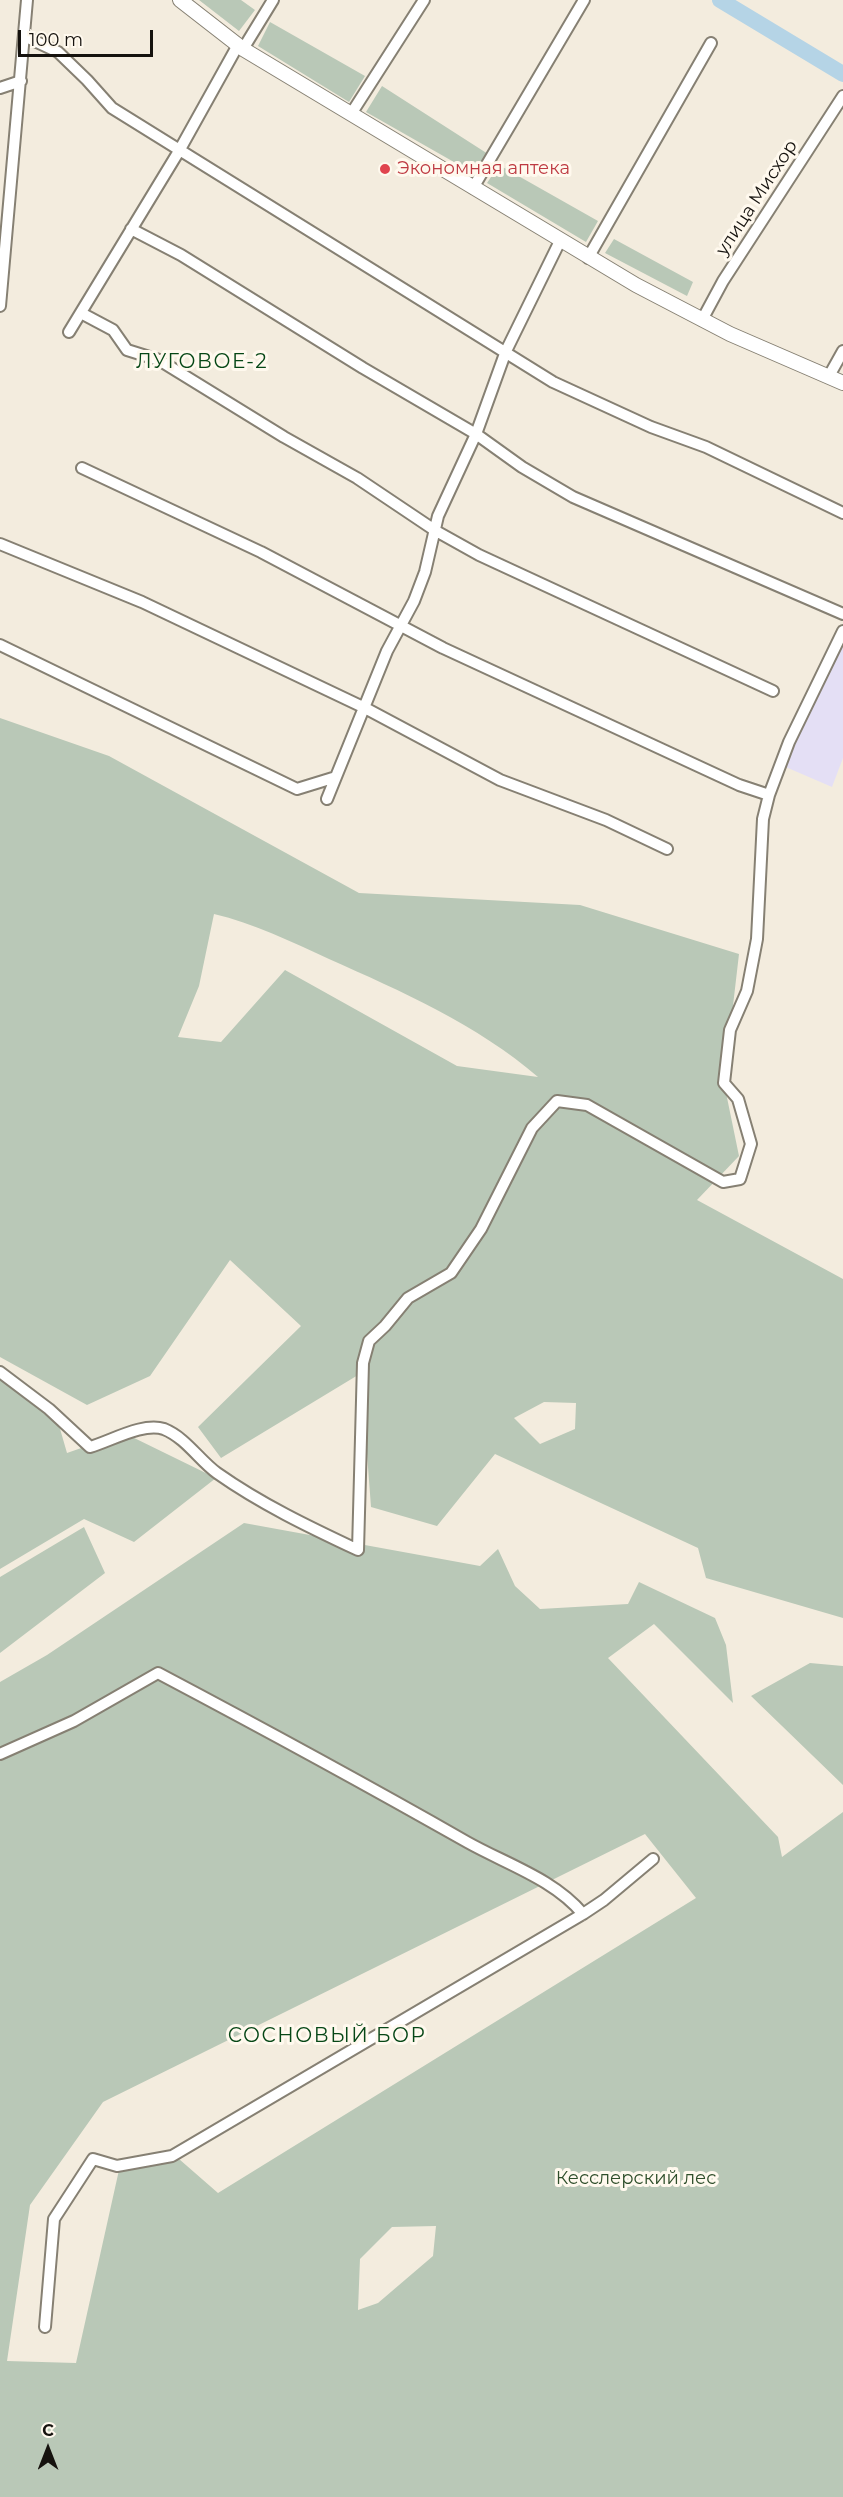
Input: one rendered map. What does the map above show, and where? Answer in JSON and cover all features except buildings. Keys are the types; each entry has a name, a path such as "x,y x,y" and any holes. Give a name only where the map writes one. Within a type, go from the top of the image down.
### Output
{"main road":[{"path":"180,0 240,47 588,258 730,334 843,383"}],"street":[{"path":"0,306 3,244 21,81 27,0"},
{"path":"69,332 240,47 273,0"},
{"path":"351,114 424,0"},
{"path":"473,188 584,0"},
{"path":"24,36 58,52 112,108 553,382 651,427 706,447 843,513"},
{"path":"588,258 711,43"},
{"path":"0,88 21,81"},
{"name":"улица Мисхор","path":"702,320 723,281 843,96"},
{"path":"131,229 181,255 363,368 476,434 522,467 573,497 843,614"},
{"path":"327,799 387,651 414,602 425,573 438,516 476,434 506,351 560,241"},
{"path":"81,313 113,330 128,350 159,360 357,478 436,531 479,555 773,691"},
{"path":"829,376 843,351"},
{"path":"82,468 261,552 443,648 739,785 769,795"},
{"path":"0,544 142,602 364,708 500,780 606,820 667,849"},
{"path":"0,1372 48,1409 90,1447 148,1427 164,1430 186,1443 215,1472 286,1517 358,1550 363,1363 369,1341 386,1326 408,1298 451,1274 481,1229 510,1167 532,1128 557,1101 587,1105 723,1182 740,1179 751,1144 738,1099 724,1083 729,1030 747,992 757,939 763,819 769,795 789,742 843,631"},
{"path":"0,645 297,789 336,777"},
{"path":"0,1754 74,1721 158,1673 553,1887 583,1914"},
{"path":"45,2327 54,2219 93,2159 117,2166 172,2156 583,1914 604,1900 653,1859"}],"shaded area":[{"path":"843,631 843,758 832,787 781,765"}],"green space":[{"path":"199,0 241,0 255,10 239,31"},
{"path":"270,22 365,76 349,102 258,46"},
{"path":"382,86 488,154 475,174 366,112"},
{"path":"499,165 598,221 586,242 487,183"},
{"path":"614,239 693,282 687,296 605,253"},
{"path":"0,718 109,756 359,893 580,905 739,954 724,1083 739,1156 697,1200 843,1279 843,1618 706,1578 698,1548 495,1454 437,1526 371,1507 362,1387 363,1372 221,1458 198,1427 301,1326 230,1260 150,1376 87,1405 0,1357","holes":["214,914 243,922 272,934 411,997 490,1041 538,1077 457,1066 285,970 221,1042 178,1037 199,986","544,1402 576,1403 575,1429 540,1444 514,1418"]},
{"path":"0,1380 54,1408 67,1453 124,1433 216,1478 134,1542 84,1519 0,1569"},
{"name":"Кесслерский лес","path":"244,1523 480,1566 498,1549 515,1586 540,1609 628,1604 639,1582 715,1618 726,1645 733,1703 654,1624 608,1658 778,1837 782,1857 843,1812 843,2497 0,2497 0,1682 47,1655","holes":["645,1834 696,1898 218,2193 179,2159 119,2170 76,2363 7,2361 30,2205 103,2102","436,2226 433,2256 378,2303 358,2310 360,2259 392,2227"]},
{"path":"84,1527 105,1573 0,1653 0,1577"},
{"path":"810,1663 843,1666 843,1785 751,1696"}],"waterway":[{"path":"720,0 843,74"}],"place":[{"name":"Экономная аптека","path":"385,169"}],"district":[{"name":"ЛУГОВОЕ-2","path":"202,362"},
{"name":"СОСНОВЫЙ БОР","path":"327,2036"}]}
